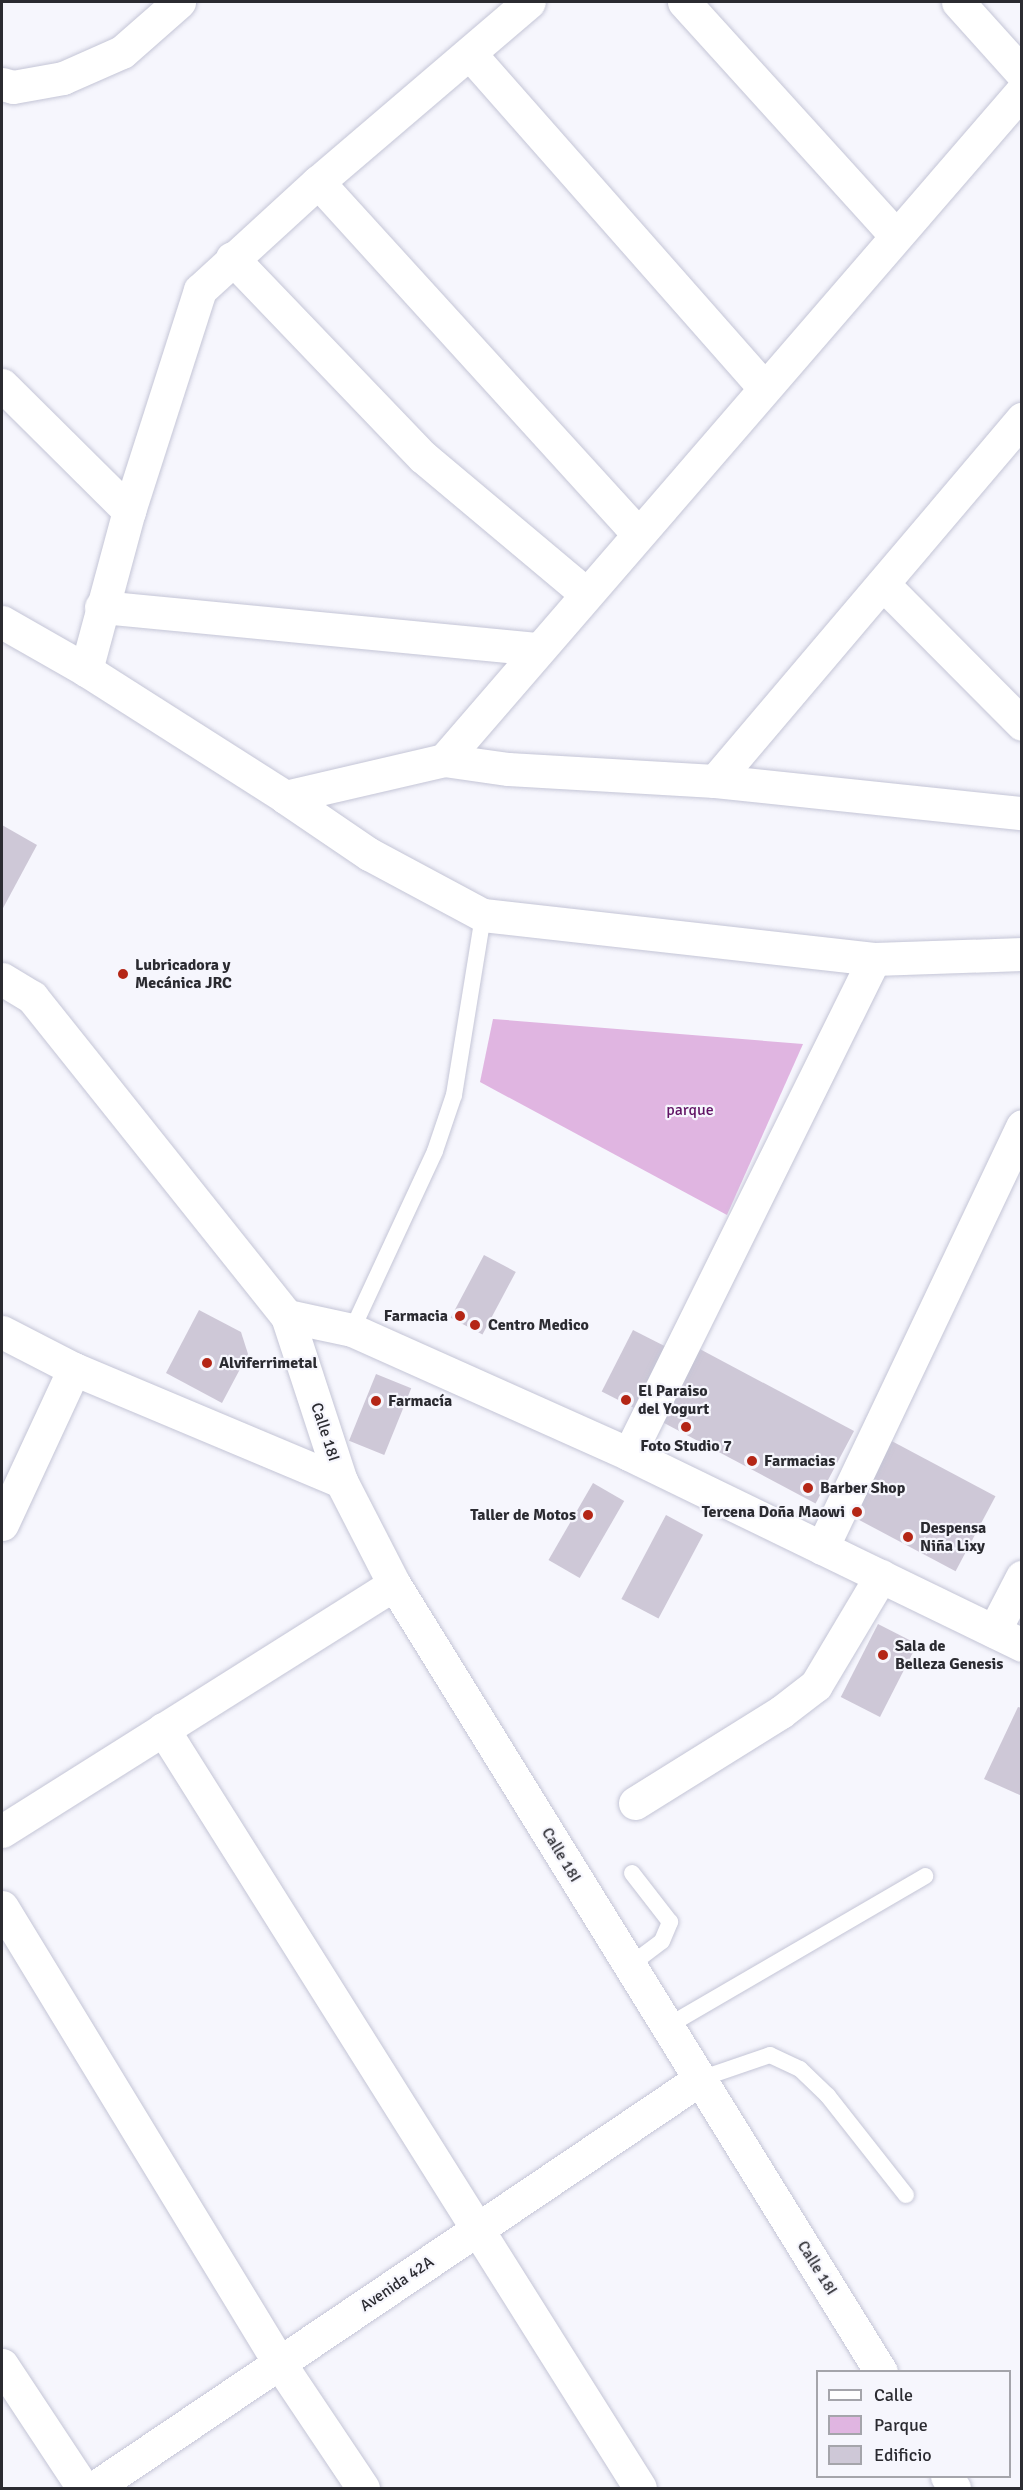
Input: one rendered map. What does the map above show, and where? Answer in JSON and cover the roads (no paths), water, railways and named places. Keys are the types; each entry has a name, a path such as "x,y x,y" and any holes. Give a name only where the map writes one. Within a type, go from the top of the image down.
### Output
{"street":[{"path":"2,84 13,87 63,78 122,52 179,2"},
{"path":"87,670 101,607 129,511 200,290 232,258 318,182 529,2"},
{"path":"684,2 895,236"},
{"path":"958,2 1022,73"},
{"path":"470,54 764,388"},
{"path":"444,760 1022,91"},
{"path":"318,182 638,534"},
{"path":"232,258 423,457 586,594"},
{"path":"2,385 129,511"},
{"path":"715,781 1021,421"},
{"path":"883,584 1022,724"},
{"path":"101,607 538,650"},
{"path":"2,622 87,670 285,797 369,854 483,915 874,959 1022,954"},
{"path":"285,797 444,760 508,769 715,781 1022,813"},
{"path":"629,1454 874,959"},
{"path":"2,979 32,997 287,1316 352,1330 629,1454 1008,1638 1022,1577"},
{"path":"822,1548 1022,1126"},
{"name":"Calle 18I","path":"287,1316 341,1481 394,1584 666,2027 881,2370"},
{"path":"2,1332 74,1370 341,1481"},
{"path":"2,1524 74,1370"},
{"path":"635,1803 781,1713 816,1685 880,1576"},
{"path":"2,1831 394,1584"},
{"path":"163,1729 640,2488"},
{"path":"2,1907 280,2364 363,2488"},
{"name":"Avenida 42A","path":"94,2488 700,2079"},
{"path":"2,2364 83,2488"}],"lane":[{"path":"352,1330 435,1151 454,1095 483,915"},
{"path":"629,1966 662,1941 670,1922 659,1903 632,1873"},
{"path":"666,2027 925,1876"},
{"path":"700,2079 770,2055 800,2069 843,2114 906,2195"}],"place":[{"name":"Lubricadora y Mecánica JRC","path":"123,974"},
{"name":"Farmacia","path":"460,1316"},
{"name":"Centro Medico","path":"475,1325"},
{"name":"Alviferrimetal","path":"207,1363"},
{"name":"El Paraiso del Yogurt","path":"626,1400"},
{"name":"Farmacía","path":"376,1401"},
{"name":"Foto Studio 7","path":"686,1427"},
{"name":"Farmacias","path":"752,1461"},
{"name":"Barber Shop","path":"808,1488"},
{"name":"Tercena Doña Maowi","path":"857,1512"},
{"name":"Taller de Motos","path":"588,1515"},
{"name":"Despensa Niña Lixy","path":"908,1537"},
{"name":"Sala de Belleza Genesis","path":"883,1655"}],"park label":[{"name":"parque","path":"690,1110"}]}
